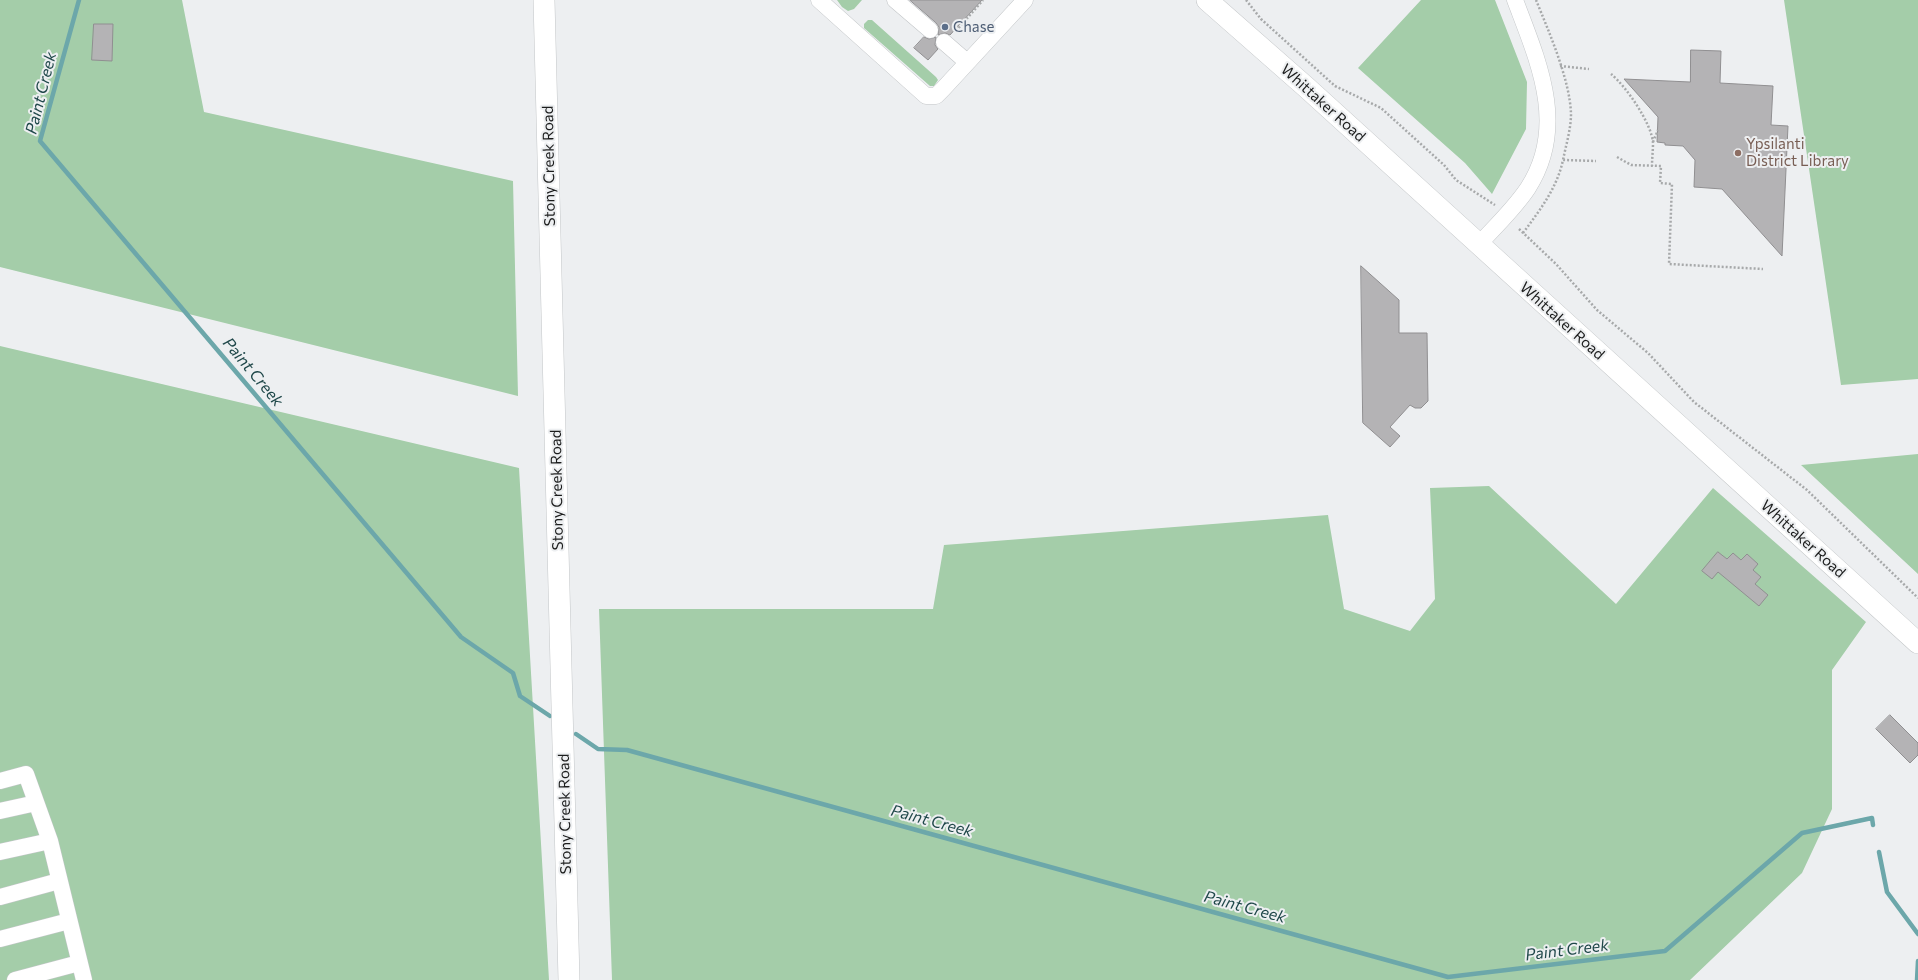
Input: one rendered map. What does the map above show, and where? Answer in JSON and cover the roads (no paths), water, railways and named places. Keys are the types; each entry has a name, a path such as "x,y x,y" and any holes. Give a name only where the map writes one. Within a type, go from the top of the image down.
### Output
{"main road":[{"name":"Stony Creek Road","path":"544,0 569,980"},
{"name":"Whittaker Road","path":"1207,0 1306,87 1478,245 1918,643"}],"street":[{"path":"819,0 926,96 936,96 1025,0"},
{"path":"895,0 930,30"},
{"path":"1478,245 1514,207 1528,188 1538,170 1546,148 1547,117 1544,80 1515,0"},
{"path":"948,39 967,62"},
{"path":"0,780 26,774 50,841 84,980"},
{"path":"0,811 36,803"},
{"path":"0,852 50,841"},
{"path":"0,897 59,881"},
{"path":"0,938 69,921"},
{"path":"15,980 79,963"}],"waterway":[{"name":"Paint Creek","path":"79,0 40,141 461,637 513,673 520,696 550,716"},
{"name":"Paint Creek","path":"576,734 598,749 627,750 1448,977 1665,951 1802,833 1872,818 1873,825"},
{"name":"Paint Creek","path":"1879,852 1887,892 1918,934"},
{"name":"Paint Creek","path":"1917,980 1918,961"}],"place":[{"name":"Chase","path":"945,27"},
{"name":"Ypsilanti District Library","path":"1738,153"}]}
